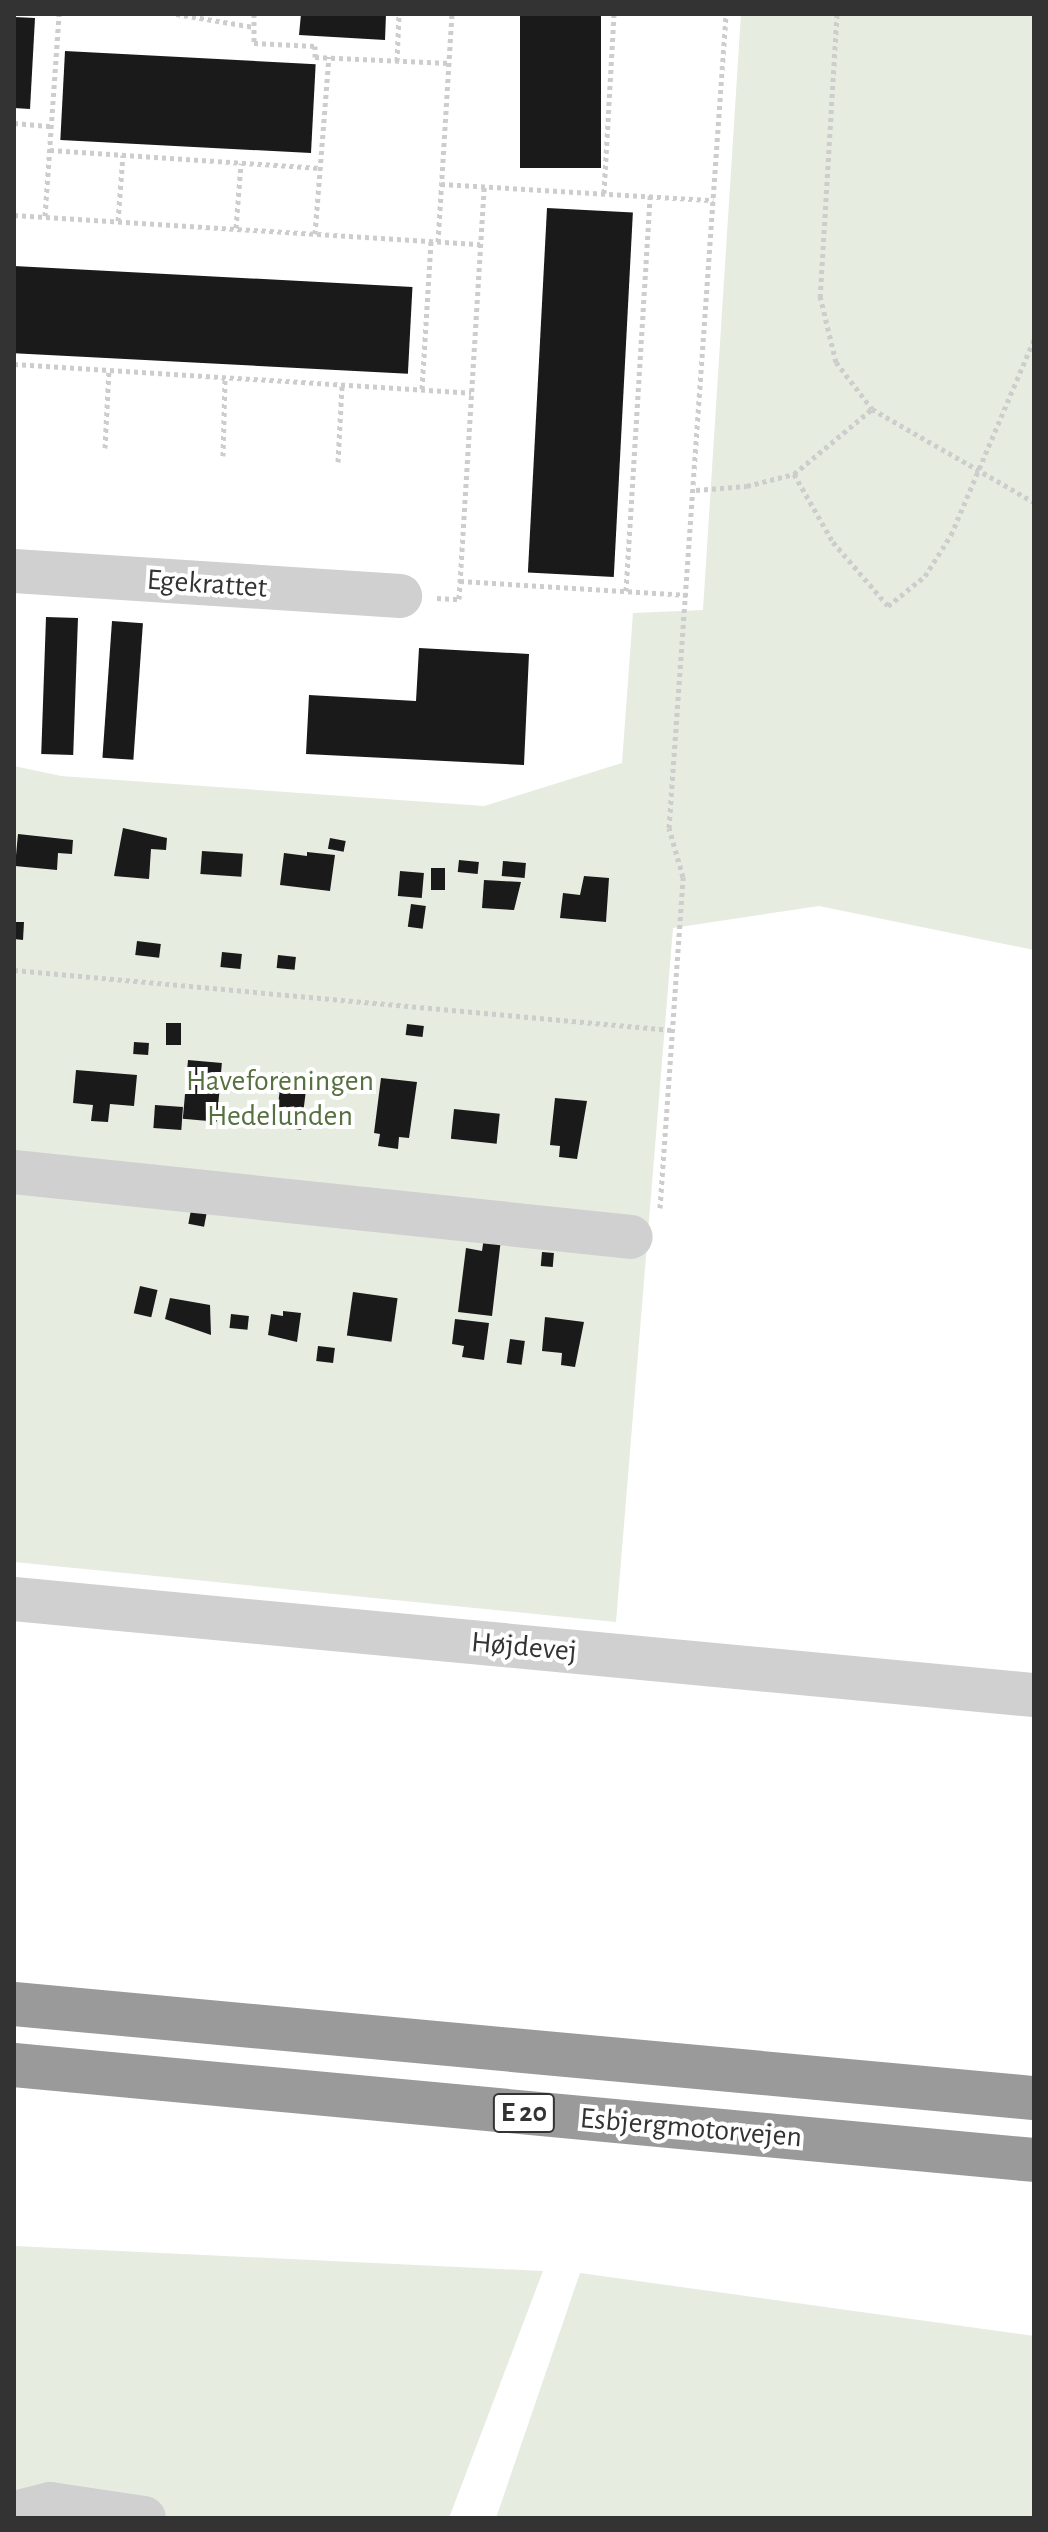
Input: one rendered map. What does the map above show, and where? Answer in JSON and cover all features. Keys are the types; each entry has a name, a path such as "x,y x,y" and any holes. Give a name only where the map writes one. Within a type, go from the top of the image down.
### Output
{"highway":[{"name":"Esbjergmotorvejen","path":"14,2004 1034,2098"},
{"name":"Esbjergmotorvejen","path":"14,2065 1034,2160"}],"street":[{"name":"Egekrattet","path":"14,571 400,596"},
{"path":"14,1172 631,1237"},
{"name":"Højdevej","path":"14,1599 1034,1695"},
{"path":"14,2513 50,2504 144,2518"}],"path":[{"path":"45,216 59,14"},
{"path":"176,14 254,27"},
{"path":"254,14 254,43 315,46 315,57 449,63"},
{"path":"397,61 399,14"},
{"path":"422,389 441,184 452,14"},
{"path":"604,193 614,14"},
{"path":"631,1237 659,1237 683,877 669,828 689,595 726,14"},
{"path":"837,14 820,296 836,362 872,409 981,475 1034,502"},
{"path":"315,234 329,57"},
{"path":"14,123 51,126"},
{"path":"50,150 320,168"},
{"path":"118,221 123,155"},
{"path":"236,228 241,163"},
{"path":"441,184 714,200"},
{"path":"400,596 459,599 484,186"},
{"path":"626,591 650,196"},
{"path":"14,215 480,244"},
{"path":"794,474 833,542 888,606 925,576 981,475 1034,339"},
{"path":"14,364 471,393"},
{"path":"105,448 109,370"},
{"path":"223,456 225,377"},
{"path":"338,462 342,385"},
{"path":"696,490 747,486 794,474 872,409"},
{"path":"460,581 689,595"},
{"path":"14,970 671,1030"}],"green space":[{"name":"Haveforeningen Hedelunden","path":"741,14 1034,14 1034,950 819,906 673,928 616,1622 14,1562 14,766 61,776 484,806 622,763 633,613 703,610"},
{"path":"14,2246 543,2271 449,2518 14,2518"},
{"path":"580,2273 1034,2336 1034,2518 496,2518"}],"building":[{"path":"301,14 386,14 385,40 299,35"},
{"path":"520,14 601,14 601,168 520,168"},
{"path":"14,17 35,18 30,109 14,108"},
{"path":"65,51 316,64 311,153 60,140"},
{"path":"547,208 633,213 614,577 528,572"},
{"path":"14,266 412,287 408,374 14,353"},
{"path":"46,617 78,618 73,755 41,754"},
{"path":"112,621 143,623 133,760 102,758"},
{"path":"419,648 529,654 524,765 306,754 309,695 416,701"},
{"path":"123,828 167,838 166,850 151,849 149,879 114,876"},
{"path":"18,834 73,840 72,854 58,853 57,870 15,866"},
{"path":"330,838 346,841 344,852 328,849"},
{"path":"202,851 243,854 241,877 200,874"},
{"path":"307,852 335,855 330,891 280,885 284,853 307,856"},
{"path":"459,860 479,862 478,874 458,872"},
{"path":"503,861 526,863 525,878 502,876"},
{"path":"431,868 445,868 445,890 431,890"},
{"path":"400,871 424,873 422,898 398,896"},
{"path":"584,876 609,878 606,922 560,918 563,893 580,895"},
{"path":"484,880 521,882 514,910 482,908"},
{"path":"411,904 426,906 423,929 408,927"},
{"path":"14,922 24,922 23,940 14,939"},
{"path":"137,941 161,944 159,958 135,955"},
{"path":"222,952 242,954 240,969 220,967"},
{"path":"278,955 296,957 295,970 277,968"},
{"path":"166,1023 181,1023 181,1045 166,1045"},
{"path":"407,1024 424,1026 423,1037 406,1035"},
{"path":"134,1042 149,1043 148,1055 133,1054"},
{"path":"188,1060 222,1063 217,1122 183,1119"},
{"path":"76,1070 137,1075 134,1106 110,1104 108,1122 91,1121 93,1105 73,1103"},
{"path":"282,1072 308,1075 301,1130 275,1127"},
{"path":"381,1078 417,1082 409,1138 399,1137 398,1149 378,1146 380,1134 374,1133"},
{"path":"555,1098 587,1101 577,1159 559,1157 560,1146 550,1145"},
{"path":"155,1105 183,1107 181,1130 153,1128"},
{"path":"454,1109 500,1114 497,1144 451,1139"},
{"path":"191,1210 207,1213 204,1227 188,1224"},
{"path":"484,1237 501,1239 492,1316 458,1312 466,1248 482,1251"},
{"path":"542,1252 554,1253 553,1267 541,1266"},
{"path":"140,1286 158,1290 151,1317 134,1313"},
{"path":"353,1292 398,1298 391,1342 347,1336"},
{"path":"170,1298 210,1305 211,1335 165,1319"},
{"path":"283,1311 301,1313 297,1342 268,1335 271,1314 283,1316"},
{"path":"231,1314 249,1316 247,1330 230,1328"},
{"path":"545,1317 584,1322 575,1367 561,1365 562,1353 542,1351"},
{"path":"455,1319 489,1323 484,1360 462,1357 464,1346 452,1344"},
{"path":"510,1339 525,1341 522,1365 507,1363"},
{"path":"318,1346 335,1348 333,1363 316,1361"}]}
